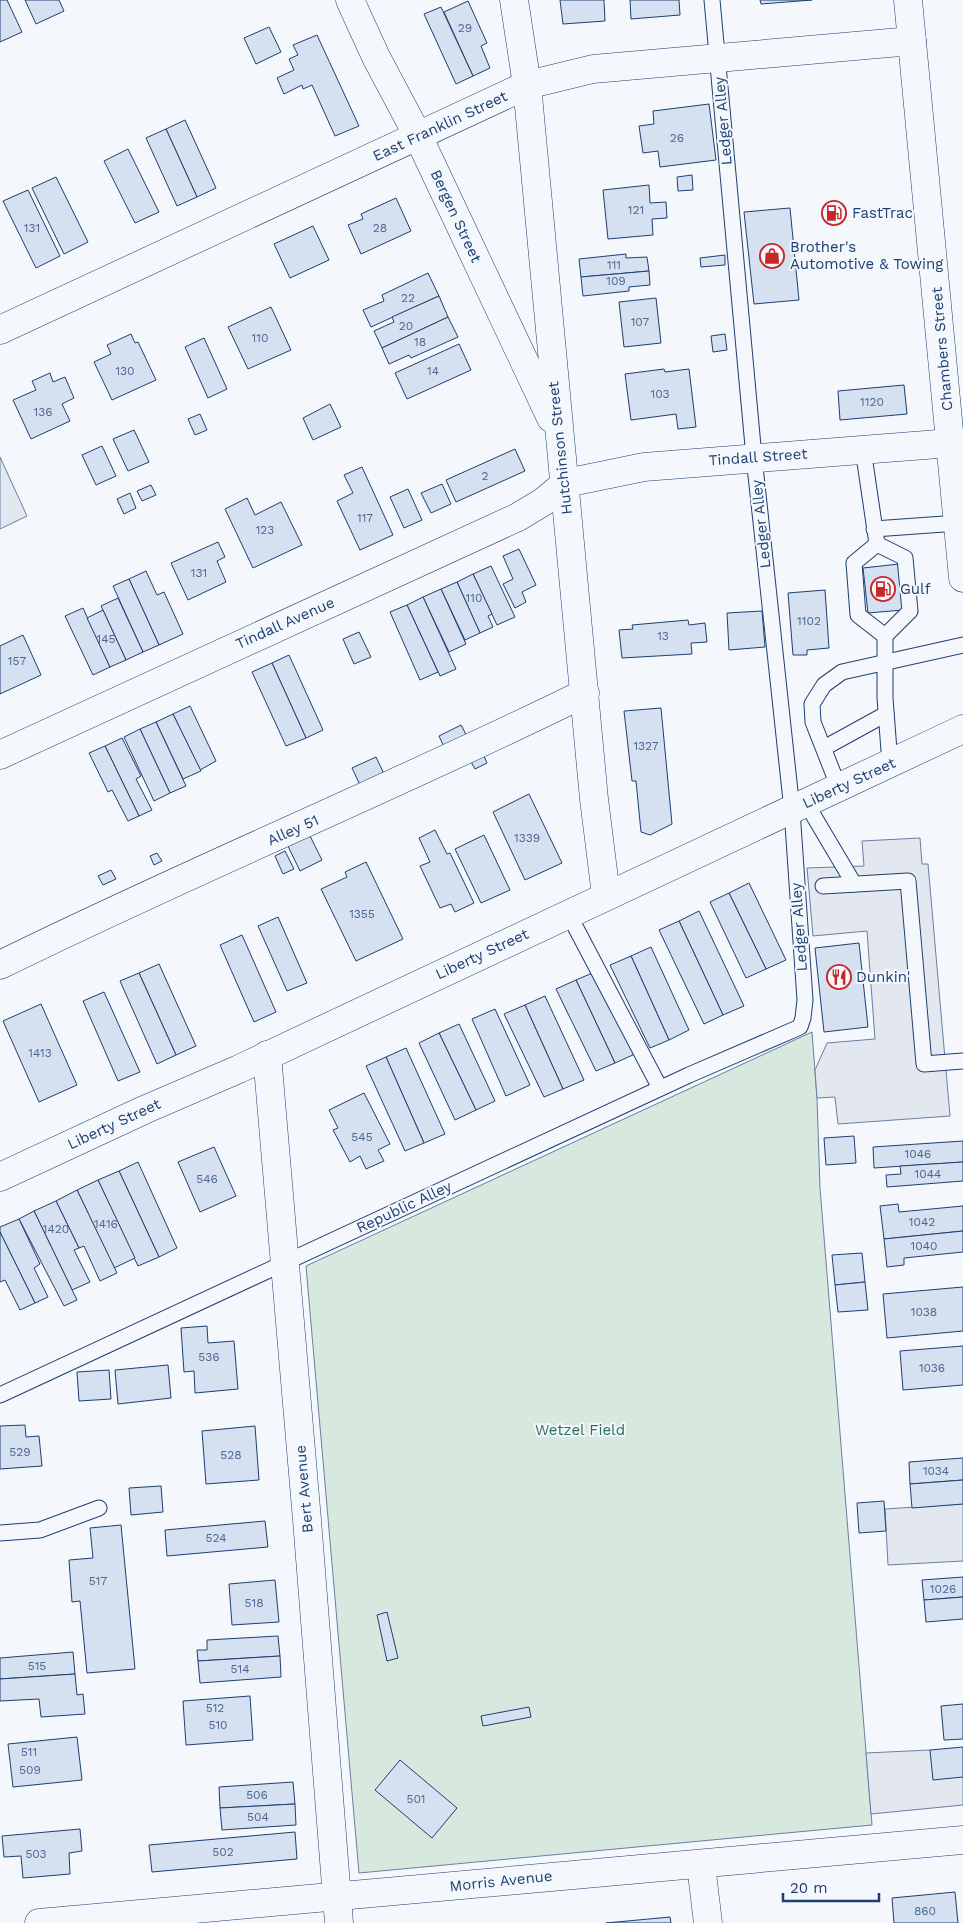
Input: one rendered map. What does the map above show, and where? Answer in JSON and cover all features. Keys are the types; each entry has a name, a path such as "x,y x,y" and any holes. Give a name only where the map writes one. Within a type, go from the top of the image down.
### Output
{"street":[{"name":"Bergen Street","path":"350,0 376,57 418,136 559,435"},
{"name":"Hutchinson Street","path":"514,0 526,85 559,435 566,483 594,799 606,895"},
{"name":"Chambers Street","path":"908,0 963,578"},
{"name":"East Franklin Street","path":"0,330 526,85 593,69 912,41"},
{"name":"Tindall Street","path":"566,483 644,467 951,443"},
{"name":"Tindall Avenue","path":"0,754 518,517 543,502 566,483"},
{"name":"Alley 51","path":"0,965 78,927 503,733 585,693"},
{"name":"Liberty Street","path":"1,1173 267,1055 963,729"},
{"name":"Bert Avenue","path":"267,1055 339,1923"},
{"name":"Morris Avenue","path":"39,1923 963,1840"},
{"path":"701,1865 708,1923"}],"lane":[{"name":"Ledger Alley","path":"712,0 754,457 799,807 805,1000 803,1018"},
{"path":"863,450 877,544"},
{"path":"874,529 958,523"},
{"path":"877,544 854,563 858,615 885,636"},
{"path":"877,544 905,558 910,611 885,636 886,714 890,764"},
{"path":"839,788 813,722 812,704 824,685 842,672 963,645"},
{"path":"824,748 886,714"},
{"path":"799,807 854,884"},
{"path":"823,886 908,881 924,1064 963,1061"},
{"path":"568,913 660,1088"},
{"name":"Republic Alley","path":"0,1395 660,1088 800,1027 803,1018"},
{"path":"0,1533 40,1530 99,1508"}],"green space":[{"name":"Wetzel Field","path":"812,1032 817,1098 820,1188 872,1825 359,1873 306,1266"}],"shaded area":[{"path":"0,457 27,516 0,529"},
{"path":"920,838 922,864 928,864 950,1116 838,1124 835,1097 817,1098 815,1070 827,1043 875,1039 867,931 813,936 807,868 864,866 862,841"},
{"path":"963,1504 963,1561 888,1565 885,1509"},
{"path":"930,1750 963,1777 963,1805 871,1814 866,1753"}],"building":[{"path":"0,0 7,0 22,32 0,42"},
{"path":"25,0 59,0 64,11 36,24"},
{"path":"560,0 604,0 605,21 563,24"},
{"path":"630,0 679,0 680,15 631,19"},
{"path":"760,0 812,0 761,4"},
{"path":"468,1 487,43 481,46 490,68 473,76 444,12"},
{"path":"441,7 473,76 456,84 424,14"},
{"path":"269,27 281,52 256,64 244,38"},
{"path":"317,35 359,126 335,136 312,85 303,89 302,85 284,94 277,78 294,70 289,59 298,55 293,45"},
{"path":"709,104 716,160 660,167 658,151 643,153 639,126 654,124 653,111"},
{"path":"185,120 216,188 197,197 166,129"},
{"path":"166,129 197,197 177,206 146,138"},
{"path":"128,149 159,212 135,223 104,161"},
{"path":"692,175 693,190 678,191 677,177"},
{"path":"56,177 88,242 64,254 32,188"},
{"path":"649,185 650,203 666,202 667,218 652,219 653,235 608,239 603,190"},
{"path":"28,190 60,256 36,268 3,201"},
{"path":"396,198 411,231 361,254 348,225 363,219 361,214"},
{"name":"Brother's Automotive & Towing","path":"790,208 799,300 754,304 744,212"},
{"path":"313,226 329,260 290,278 274,244"},
{"path":"626,254 626,258 647,257 649,271 581,277 579,259"},
{"path":"725,255 725,265 701,267 700,258"},
{"path":"649,271 650,285 629,287 629,291 583,296 581,277"},
{"path":"428,273 439,296 371,327 363,310 384,301 382,295"},
{"path":"439,296 448,317 382,348 374,331 394,322 392,317"},
{"path":"656,298 661,343 624,347 619,302"},
{"path":"271,307 291,350 248,369 228,327"},
{"path":"448,317 458,337 411,358 409,355 389,364 382,348"},
{"path":"131,334 135,343 138,342 156,380 112,400 94,362 111,354 107,345"},
{"path":"725,334 727,350 713,352 711,336"},
{"path":"204,338 227,389 208,398 185,347"},
{"path":"459,344 471,370 407,399 395,373"},
{"path":"664,369 665,372 689,369 696,427 678,429 676,414 631,420 625,374"},
{"path":"50,373 53,382 65,377 74,398 62,404 70,421 31,439 13,400 36,390 32,381"},
{"path":"904,385 907,414 840,420 838,391"},
{"path":"330,404 341,427 313,440 303,418"},
{"path":"200,414 207,430 195,435 188,419"},
{"path":"134,430 149,462 128,471 113,439"},
{"path":"102,446 116,476 96,485 82,455"},
{"path":"515,449 525,471 456,502 446,480"},
{"path":"362,467 393,535 360,550 337,501 353,493 344,475"},
{"path":"442,484 451,504 431,513 421,493"},
{"path":"151,485 156,495 142,501 137,491"},
{"path":"408,489 422,520 404,528 390,497"},
{"path":"130,493 136,508 124,514 117,499"},
{"path":"247,498 255,515 281,502 302,545 253,568 225,509"},
{"path":"218,542 225,557 217,561 226,582 188,600 171,563"},
{"path":"519,549 536,585 522,592 526,602 515,608 503,584 513,579 503,556"},
{"name":"Gulf","path":"899,564 903,610 868,613 863,568"},
{"path":"491,566 515,617 497,625 473,574"},
{"path":"146,571 157,595 164,592 183,634 159,645 129,579"},
{"path":"473,574 492,614 488,616 493,627 480,633 457,582"},
{"path":"129,579 159,645 143,652 113,586"},
{"path":"457,582 480,633 465,640 441,589"},
{"path":"441,589 466,644 449,652 423,597"},
{"path":"825,590 829,648 807,650 807,655 793,655 788,593"},
{"path":"423,597 456,669 440,676 407,605"},
{"path":"118,598 143,652 126,660 101,606"},
{"path":"407,605 438,672 420,680 390,612"},
{"path":"83,608 110,667 93,675 65,616"},
{"path":"103,610 126,660 110,667 87,618"},
{"path":"762,611 765,647 729,650 727,613"},
{"path":"688,620 689,625 705,623 707,642 691,643 692,654 622,658 619,630 633,629 632,625"},
{"path":"359,632 371,657 354,664 343,639"},
{"path":"23,635 41,675 0,694 0,646"},
{"path":"289,655 323,730 306,738 272,663"},
{"path":"272,663 306,738 286,746 252,672"},
{"path":"190,706 216,761 200,770 173,714"},
{"path":"661,708 672,824 650,835 641,832 636,781 632,781 624,711"},
{"path":"173,714 201,771 183,779 156,722"},
{"path":"156,722 186,786 170,793 140,729"},
{"path":"461,725 469,740 446,751 439,736"},
{"path":"140,729 170,793 154,801 124,737"},
{"path":"122,738 141,776 136,779 152,810 139,816 105,746"},
{"path":"105,746 139,816 128,821 112,790 108,792 89,753"},
{"path":"483,754 487,763 475,769 470,760"},
{"path":"376,757 385,776 361,787 352,768"},
{"path":"529,794 562,863 525,880 493,812"},
{"path":"435,830 447,854 450,853 474,903 455,912 451,904 440,908 420,866 430,862 419,838"},
{"path":"308,832 322,860 300,871 286,842"},
{"path":"484,835 510,890 481,903 455,849"},
{"path":"285,851 294,869 283,874 275,856"},
{"path":"157,853 162,861 154,865 150,856"},
{"path":"366,862 403,939 356,961 321,889 347,877 345,872"},
{"path":"111,870 116,879 103,885 98,876"},
{"path":"749,883 786,960 766,969 729,893"},
{"path":"729,893 766,969 746,978 710,902"},
{"path":"699,911 744,1006 723,1015 679,921"},
{"path":"278,917 307,983 287,991 258,926"},
{"path":"679,921 723,1015 704,1024 659,930"},
{"path":"242,935 276,1012 254,1022 220,945"},
{"path":"859,943 868,1027 824,1032 815,948"},
{"path":"651,947 689,1030 669,1040 631,956"},
{"path":"631,956 669,1040 650,1048 610,965"},
{"path":"159,964 196,1046 176,1055 139,973"},
{"path":"597,971 635,1054 615,1063 576,980"},
{"path":"139,973 176,1055 157,1064 120,981"},
{"path":"576,980 615,1063 596,1071 556,989"},
{"path":"104,992 140,1072 118,1081 83,1001"},
{"path":"545,996 584,1080 563,1089 525,1005"},
{"path":"41,1004 77,1085 39,1102 3,1021"},
{"path":"525,1005 563,1089 544,1097 504,1014"},
{"path":"495,1009 530,1085 506,1096 472,1019"},
{"path":"459,1024 495,1101 476,1110 439,1033"},
{"path":"439,1033 476,1110 455,1120 419,1043"},
{"path":"406,1048 445,1134 424,1143 386,1057"},
{"path":"386,1057 424,1143 405,1151 366,1066"},
{"path":"364,1093 390,1144 378,1150 384,1161 366,1169 360,1156 350,1162 333,1130 338,1128 329,1110"},
{"path":"854,1136 856,1163 826,1165 824,1138"},
{"path":"963,1141 963,1162 874,1168 873,1147"},
{"path":"214,1147 236,1196 200,1212 178,1162"},
{"path":"138,1162 177,1248 159,1257 119,1171"},
{"path":"963,1162 963,1181 887,1187 886,1175 901,1174 900,1166"},
{"path":"119,1171 159,1257 138,1266 98,1180"},
{"path":"98,1180 135,1258 114,1268 77,1190"},
{"path":"77,1190 117,1273 100,1281 84,1246 79,1248 56,1201"},
{"path":"56,1201 79,1248 74,1250 90,1282 72,1290 34,1211"},
{"path":"898,1204 899,1212 963,1206 963,1231 884,1239 880,1206"},
{"path":"34,1211 77,1300 64,1306 19,1219"},
{"path":"19,1219 40,1264 34,1268 48,1297 35,1303 0,1232 0,1227"},
{"path":"963,1231 963,1252 904,1258 904,1265 887,1267 884,1239"},
{"path":"0,1232 35,1303 20,1310 5,1280 0,1282"},
{"path":"862,1253 865,1282 835,1285 832,1255"},
{"path":"865,1282 868,1310 838,1312 835,1285"},
{"path":"963,1287 963,1331 887,1338 883,1294"},
{"path":"207,1326 208,1343 234,1341 238,1389 195,1393 194,1371 184,1372 181,1328"},
{"path":"963,1346 963,1385 903,1390 900,1351"},
{"path":"168,1365 171,1398 118,1404 115,1370"},
{"path":"109,1370 111,1399 79,1401 77,1372"},
{"path":"25,1425 26,1437 39,1436 42,1466 0,1469 0,1426"},
{"path":"255,1426 259,1480 206,1484 202,1431"},
{"path":"963,1458 963,1480 910,1484 909,1462"},
{"path":"963,1480 963,1504 912,1508 910,1484"},
{"path":"161,1486 163,1512 131,1515 129,1488"},
{"path":"884,1501 886,1531 859,1533 857,1503"},
{"path":"265,1521 268,1547 167,1556 165,1530"},
{"path":"121,1525 135,1669 87,1673 80,1601 72,1602 69,1560 93,1558 90,1528"},
{"path":"963,1577 963,1597 924,1600 922,1580"},
{"path":"275,1580 279,1622 232,1625 229,1584"},
{"path":"963,1597 963,1619 926,1622 924,1600"},
{"path":"387,1612 398,1658 387,1661 377,1615"},
{"path":"278,1636 280,1656 198,1661 197,1650 207,1650 207,1640"},
{"path":"73,1652 75,1674 0,1679 0,1658"},
{"path":"280,1656 281,1677 200,1683 198,1661"},
{"path":"75,1674 77,1695 83,1694 85,1714 41,1717 39,1699 0,1701 0,1679"},
{"path":"250,1696 253,1740 186,1745 183,1701"},
{"path":"963,1704 963,1739 944,1740 941,1706"},
{"path":"529,1707 531,1717 483,1726 481,1716"},
{"path":"77,1737 82,1780 13,1787 8,1744"},
{"path":"963,1747 963,1777 933,1780 930,1750"},
{"path":"400,1760 457,1808 432,1838 375,1790"},
{"path":"293,1782 295,1804 220,1808 219,1787"},
{"path":"295,1804 296,1825 222,1830 220,1808"},
{"path":"80,1829 82,1851 69,1853 70,1874 23,1878 21,1856 4,1857 2,1836"},
{"path":"295,1832 297,1859 152,1872 149,1845"},
{"path":"955,1892 958,1923 894,1923 892,1898"},
{"path":"670,1917 671,1923 606,1923"}],"place":[{"name":"FastTrac","path":"834,213"},
{"name":"Brother's Automotive & Towing","path":"772,256"},
{"name":"Gulf","path":"883,589"},
{"name":"Dunkin'","path":"839,977"}]}
